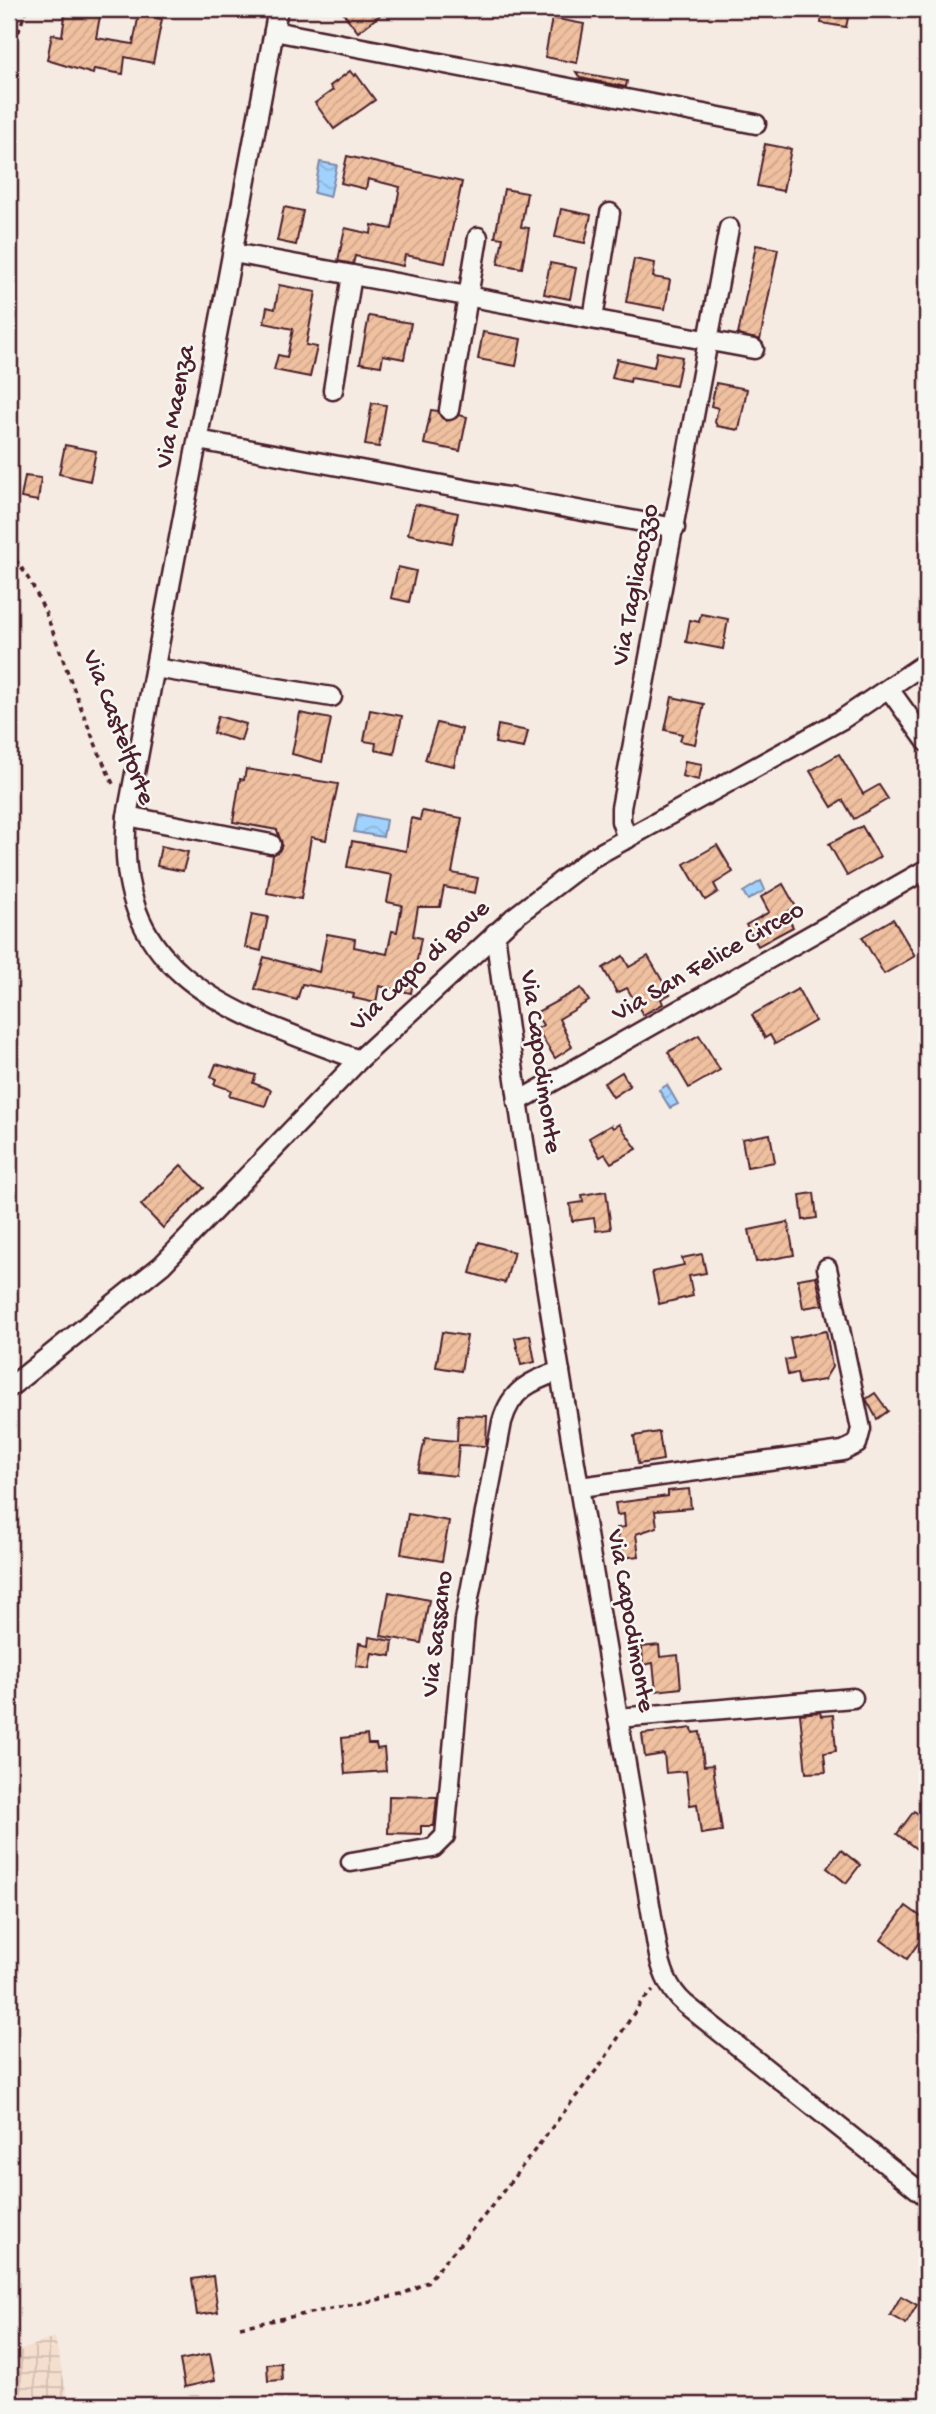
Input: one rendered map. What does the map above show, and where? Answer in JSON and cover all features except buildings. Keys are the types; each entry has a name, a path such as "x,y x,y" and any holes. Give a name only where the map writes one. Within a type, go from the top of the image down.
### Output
{"street":[{"name":"Via Maenza","path":"127,816 278,9"},
{"path":"274,31 756,124"},
{"path":"593,319 610,213"},
{"name":"Via Tagliacozzo","path":"627,839 621,821 621,808 729,229"},
{"path":"449,410 478,237"},
{"path":"233,253 754,349"},
{"path":"333,390 352,275"},
{"path":"198,440 674,528"},
{"name":"Via Capo di Bove","path":"9,1388 168,1259 359,1060 495,933 579,867 727,786 889,689 927,662"},
{"path":"155,668 332,697"},
{"path":"889,689 927,742"},
{"path":"127,816 271,844"},
{"name":"Via Castelforte","path":"127,816 127,859 136,901 149,935 172,968 204,993 240,1013 359,1060"},
{"name":"Via San Felice Circeo","path":"517,1102 927,869"},
{"name":"Via Capodimonte","path":"495,933 517,1102 579,1487 657,1946 667,1983 685,2004 927,2197"},
{"path":"579,1487 843,1451 857,1444 862,1429 827,1268"},
{"name":"Via Sassano","path":"352,1862 433,1848 445,1836 466,1606 502,1422 508,1404 519,1390 537,1379 560,1371"},
{"path":"618,1717 853,1698"}],"path":[{"path":"9,37 19,31 26,9"},
{"name":"Via Castelforte","path":"9,552 21,566 42,603 94,743 127,816"},
{"path":"240,2327 401,2295 427,2282 484,2216 604,2060 641,2002 667,1983"}],"shaded area":[{"path":"55,2337 69,2405 9,2405 9,2355"}],"water":[{"path":"320,162 337,165 330,197 314,193"},
{"path":"358,814 386,820 383,837 354,832"},
{"path":"761,881 765,890 748,900 743,892"},
{"path":"667,1085 678,1104 670,1108 659,1090"}]}
